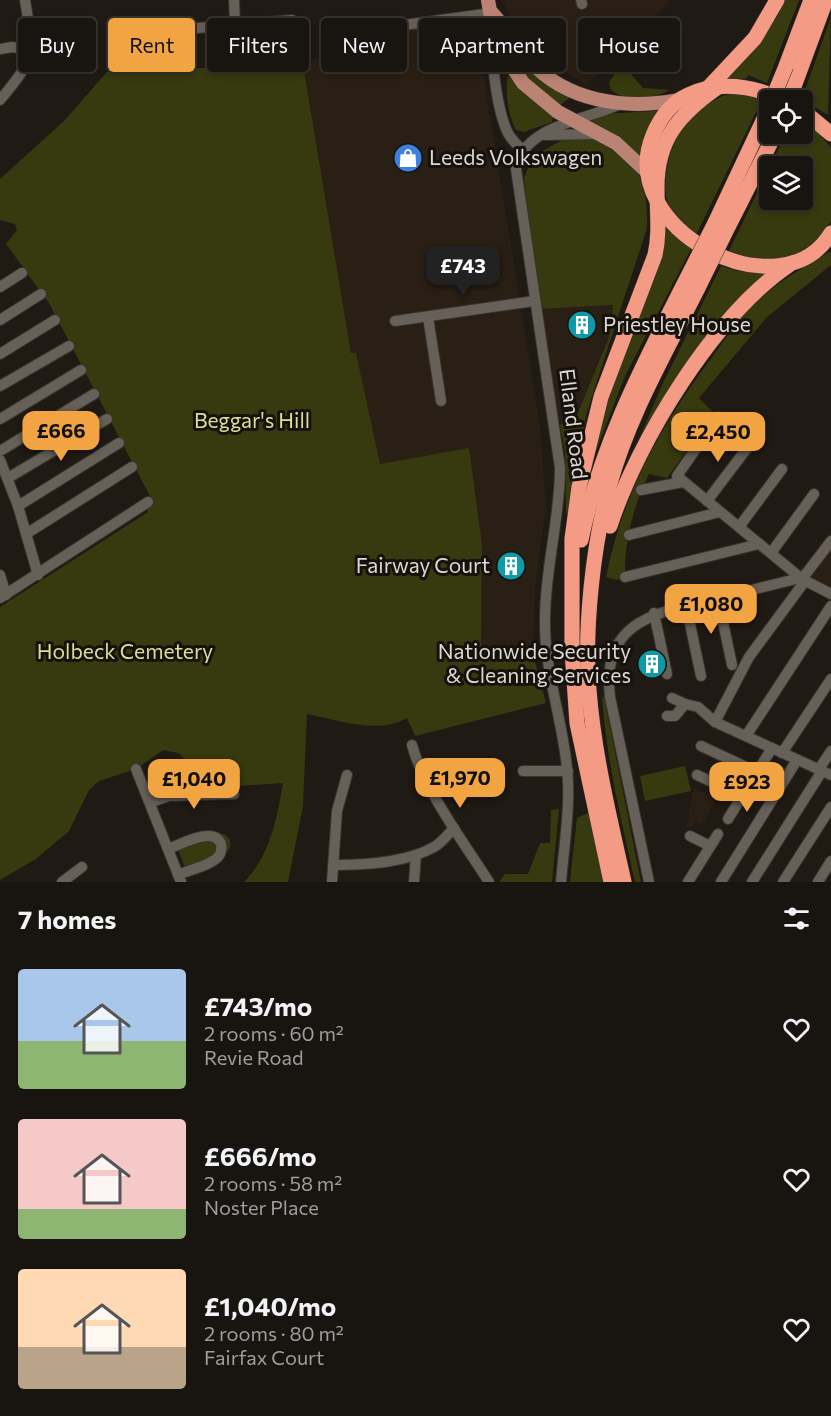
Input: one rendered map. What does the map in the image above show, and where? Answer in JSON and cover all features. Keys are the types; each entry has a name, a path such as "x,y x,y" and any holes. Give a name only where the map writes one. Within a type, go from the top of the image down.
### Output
{"highway":[{"path":"611,882 577,723 572,650 572,539 591,430 612,363 655,255 658,169 666,141 676,122 713,87 755,38 777,0"},
{"path":"776,90 811,0"},
{"path":"793,90 826,0"},
{"path":"759,91 750,88 713,87 678,100 655,129 648,152 646,171 658,206 673,225 685,235 723,256 754,265 768,267 793,263"},
{"path":"813,119 831,134"},
{"path":"624,882 602,785 589,691 588,642 592,596 609,487 639,405 691,286 763,144"},
{"path":"592,596 618,502 659,419 691,372 744,303 771,277 829,239"},
{"path":"573,590 588,507 610,439 634,382 691,286"}],"main road":[{"path":"490,7 530,62 545,74 578,92 620,104 643,106 678,100"},
{"path":"514,72 534,94 573,120 616,143 646,171"}],"street":[{"path":"25,0 27,18"},
{"path":"234,0 236,18"},
{"path":"407,22 490,7"},
{"path":"0,49 18,48"},
{"path":"0,100 24,72"},
{"path":"495,72 505,126 512,141 524,150 543,135 573,120 620,104"},
{"path":"543,135 597,134"},
{"name":"Elland Road","path":"524,150 517,163 516,175 560,468 560,497 549,566 544,618 550,681 561,724 568,771 561,882"},
{"path":"0,287 22,273"},
{"path":"0,320 41,294"},
{"path":"395,321 534,301"},
{"path":"428,317 441,401"},
{"path":"0,354 55,320"},
{"path":"0,386 69,346"},
{"path":"0,419 81,369"},
{"path":"0,451 94,394"},
{"path":"718,417 677,476 802,579 831,594"},
{"path":"8,478 107,418"},
{"path":"18,506 119,443"},
{"path":"707,501 751,443"},
{"path":"0,460 18,506 38,575"},
{"path":"26,534 132,467"},
{"path":"739,527 782,469"},
{"path":"641,490 653,483 683,482"},
{"path":"771,553 814,494"},
{"path":"0,575 3,596 148,502"},
{"path":"629,535 720,512"},
{"path":"638,520 641,531"},
{"path":"711,719 749,657 831,541"},
{"path":"628,573 759,544"},
{"path":"649,882 609,686 611,658 624,636 654,613 802,579"},
{"path":"718,598 732,665"},
{"path":"686,606 700,676"},
{"path":"746,736 831,606"},
{"path":"654,613 666,674"},
{"path":"728,819 757,772 777,751 831,679"},
{"path":"672,698 698,707 711,719 824,772"},
{"path":"667,716 675,716 685,704"},
{"path":"412,745 416,760 454,828 489,882"},
{"path":"701,746 757,772"},
{"path":"752,882 824,772 831,751"},
{"path":"404,760 416,760"},
{"path":"721,882 797,760"},
{"path":"136,769 151,802 168,849 179,878 217,858 221,850 220,842 214,836 205,836 168,849"},
{"path":"523,771 568,771"},
{"path":"332,882 336,811 347,775"},
{"path":"697,776 742,796"},
{"path":"151,802 169,796 234,794"},
{"path":"783,882 831,807"},
{"path":"333,865 361,865 416,855 436,847 454,828"},
{"path":"688,882 718,834"},
{"path":"690,836 710,846"},
{"path":"414,882 416,855"},
{"path":"818,882 831,861"},
{"path":"68,880 82,867"}],"shaded area":[{"path":"502,0 671,0 653,18 578,18 578,72 599,72 586,85 566,72 566,18 511,18"},
{"path":"419,28 419,72 483,72 540,426 546,507 535,588 533,655 481,652 482,544 370,467 304,72 309,72 309,62 321,56 321,72 407,72 407,30"},
{"path":"613,305 609,337 577,415 560,425 539,309"},
{"path":"831,541 831,594 802,579"},
{"path":"693,788 717,798 702,824 696,822 691,828 687,827"}],"green space":[{"path":"783,0 799,0 767,83 748,75 746,79 722,78"},
{"path":"831,17 828,115 813,106 813,90 805,90"},
{"path":"195,68 207,68 207,72 304,72 351,353 356,353 380,464 469,448 482,544 481,651 533,655 546,703 415,736 407,718 396,723 371,726 307,714 303,806 288,882 244,882 253,872 271,836 283,783 179,790 184,758 178,753 163,750 136,769 99,781 89,790 69,831 36,859 0,880 0,607 148,512 146,509 154,504 49,303 6,244 17,230 15,224 0,220 0,179 64,121 107,72 195,72"},
{"path":"522,72 541,72 572,96 558,107 531,86"},
{"path":"629,72 643,88 670,90 640,99 625,97 611,90 609,82 615,73"},
{"path":"508,75 520,90 553,116 552,122 524,132 516,130 508,103"},
{"path":"735,92 759,97 759,106 696,235 675,217 670,209 665,186 668,163 677,138 691,117 722,96"},
{"path":"661,110 651,124 639,159 608,132 587,119 615,113"},
{"path":"813,126 831,148 831,221 817,241 790,257 754,260 728,253 759,189 759,210 813,210 813,156 775,156 781,144 813,144"},
{"path":"585,136 616,150 636,169 645,194 647,228 586,415 569,514 566,513 565,451 560,425 577,415 609,337 613,305 539,309 524,178 533,156 566,138"},
{"path":"666,228 691,249 625,376 588,472 615,371 661,259"},
{"path":"831,251 831,265 766,318 699,398 714,413 667,478 649,474 631,524 626,550 625,577 617,580 606,577 622,518 645,463 659,436 692,385 737,323 755,303 782,281"},
{"path":"721,266 737,271 774,273 751,291 626,470 662,385"},
{"path":"604,697 641,882 635,882 615,790 604,721 602,698"},
{"path":"685,766 691,791 645,801 640,776"},
{"path":"559,809 552,882 499,882 505,874 528,874 540,843 550,843 551,810"},
{"path":"590,812 603,882 570,882 577,818"},
{"path":"216,833 223,834 229,839 228,850 207,863 186,870 177,847"}],"place":[{"name":"Leeds Volkswagen","path":"408,158"},
{"name":"Priestley House","path":"582,325"},
{"name":"Fairway Court","path":"511,566"},
{"name":"Nationwide Security & Cleaning Services","path":"652,664"}],"park label":[{"name":"Beggar's Hill","path":"252,421"},
{"name":"Holbeck Cemetery","path":"125,652"}]}
